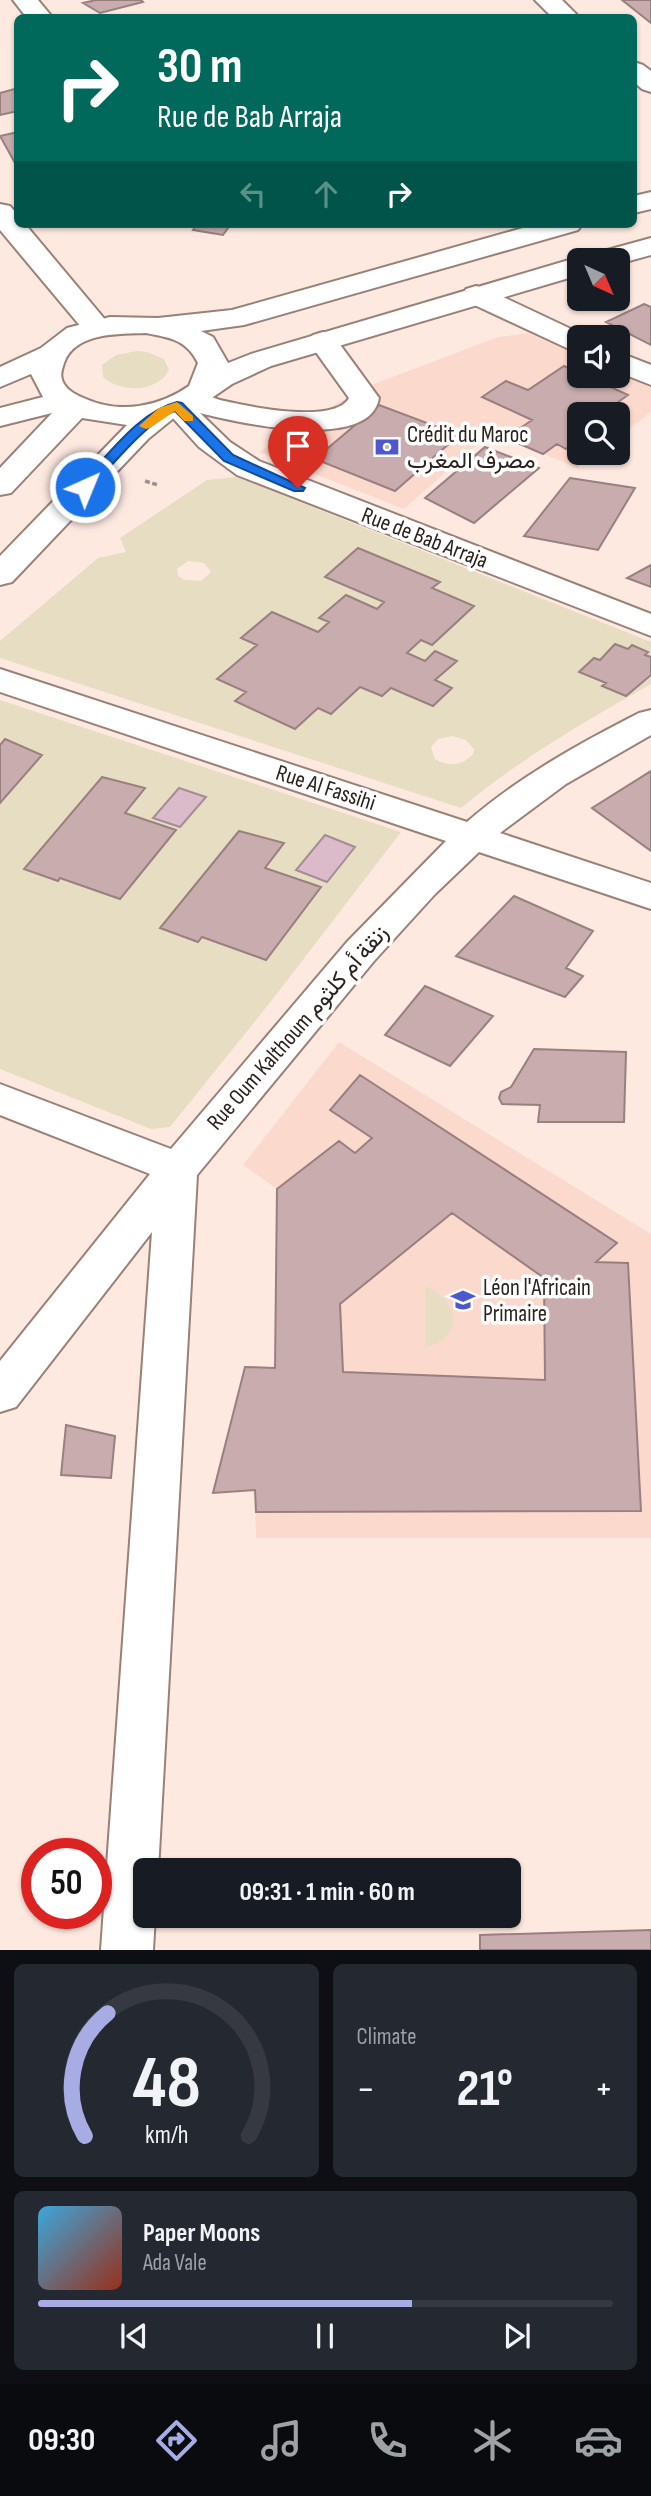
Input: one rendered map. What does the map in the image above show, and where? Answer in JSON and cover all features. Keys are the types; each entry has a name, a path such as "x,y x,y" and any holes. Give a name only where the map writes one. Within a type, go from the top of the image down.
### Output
{"street":[{"path":"25,0 37,14"},
{"path":"547,0 563,14"},
{"path":"637,72 651,84"},
{"path":"0,212 97,328"},
{"path":"0,378 53,353 69,340 97,328 125,324 159,326 233,319 554,228"},
{"path":"630,252 651,246"},
{"path":"0,575 137,432 224,376 261,360 567,269"},
{"path":"476,295 567,337"},
{"path":"159,326 190,335 209,351 214,364 213,371 183,402"},
{"path":"53,353 46,369 47,379 57,394 93,412 124,415 183,402 247,416 331,419 346,416 363,404 364,398 323,341"},
{"path":"630,366 651,376"},
{"name":"Rue de Bab Arraja","path":"183,402 214,445 229,458 248,468 651,626"},
{"path":"0,417 71,403"},
{"path":"0,486 71,403"},
{"name":"Rue Al Fassihi","path":"0,680 651,896"},
{"name":"Rue Oum Kalthoum زنقة أم كلثوم","path":"0,1394 177,1168 368,942 475,836 522,797 576,761 651,721"},
{"path":"0,1099 177,1168 127,1950"}],"shaded area":[{"path":"528,333 567,351 567,388 630,388 630,378 651,388 651,412 630,428 630,402 567,402 567,464 491,432 404,509 259,452 330,407 374,384 498,337"},
{"path":"137,351 164,359 169,370 163,378 148,387 129,388 103,377 102,365 116,355"},
{"path":"237,477 651,642 651,657 645,655 647,651 632,645 600,660 594,658 580,672 606,683 603,687 626,696 651,675 651,684 529,757 461,808 0,658 0,641 98,558 126,552 120,538 207,480","holes":["358,548 439,582 432,588 474,606 432,644 421,640 407,653 425,661 435,651 456,660 435,680 452,688 433,706 391,688 382,696 360,687 331,713 318,708 295,728 235,701 246,692 257,645 241,637 271,612 318,632 329,622 320,618 345,596 377,609 384,602","188,561 204,563 211,572 201,581 185,580 178,576 177,569","453,736 466,740 474,749 473,754 460,763 440,762 435,759 431,747 438,739"]},
{"path":"0,700 401,832 170,1127 151,1129 0,1069","holes":["83,799 175,830 60,878 24,869","221,853 321,887 266,960 202,937 197,942 161,928"]},
{"path":"179,788 206,797 180,827 153,818"},
{"path":"325,835 355,847 327,882 296,870"},
{"name":"Léon l'Africain Primaire","path":"339,1042 651,1234 651,1538 256,1538 255,1490 213,1493 245,1367 275,1367 277,1189 243,1165"},
{"path":"425,1286 446,1300 453,1318 452,1328 447,1336 438,1343 425,1347"}],"building":[{"path":"96,0 143,2 100,13 83,3"},
{"path":"622,0 651,0 651,23"},
{"path":"14,89 14,112 0,115 0,93"},
{"path":"14,133 14,161 0,136"},
{"path":"194,228 228,228 223,235 193,230"},
{"path":"644,304 651,307 651,345 630,334 630,325 612,325 606,322"},
{"path":"564,366 567,367 567,388 613,388 628,395 618,402 567,402 567,448 557,444 543,454 506,438 532,420 482,397 506,381 528,390"},
{"path":"379,405 459,435 395,491 315,459"},
{"path":"485,447 539,468 474,523 425,498"},
{"path":"570,478 635,488 598,550 524,536"},
{"path":"358,548 440,582 432,588 474,606 432,645 421,640 407,653 425,661 435,651 457,661 435,680 452,688 433,706 391,688 382,696 360,687 331,714 318,708 295,729 235,701 246,692 217,679 257,645 241,638 272,612 318,632 329,622 319,618 346,595 377,609 384,602 325,577"},
{"path":"651,565 651,587 627,578"},
{"path":"615,644 628,649 632,645 648,652 645,655 651,657 651,675 626,696 602,686 606,683 579,672 594,658 600,660"},
{"path":"5,739 42,755 0,803 0,745"},
{"path":"651,771 651,851 592,808"},
{"path":"102,777 145,788 125,813 176,830 120,899 60,878 58,881 24,869"},
{"path":"239,831 284,843 265,868 321,887 266,960 202,937 198,942 160,928"},
{"path":"514,896 593,931 566,968 583,976 565,997 456,956"},
{"path":"425,986 493,1016 450,1066 385,1035"},
{"path":"534,1049 626,1052 624,1122 538,1122 540,1105 502,1104 499,1098 501,1092 511,1087"},
{"name":"Léon l'Africain Primaire","path":"360,1075 617,1243 596,1262 628,1263 641,1511 256,1512 255,1490 213,1493 245,1367 275,1368 277,1189 339,1141 355,1153 372,1138 330,1110","holes":["452,1213 544,1278 545,1380 343,1372 340,1304"]},
{"path":"66,1425 115,1436 111,1478 61,1475"},
{"path":"651,1930 651,1950 480,1950 480,1935"}],"slow traffic":[{"path":"146,426 164,410 177,406 188,418"}],"place":[{"name":"Crédit du Maroc مصرف المغرب","path":"387,447"},
{"name":"Léon l'Africain Primaire","path":"463,1300"}],"route":[{"path":"85,487 137,432 164,410 177,406 229,458 298,488"}]}
